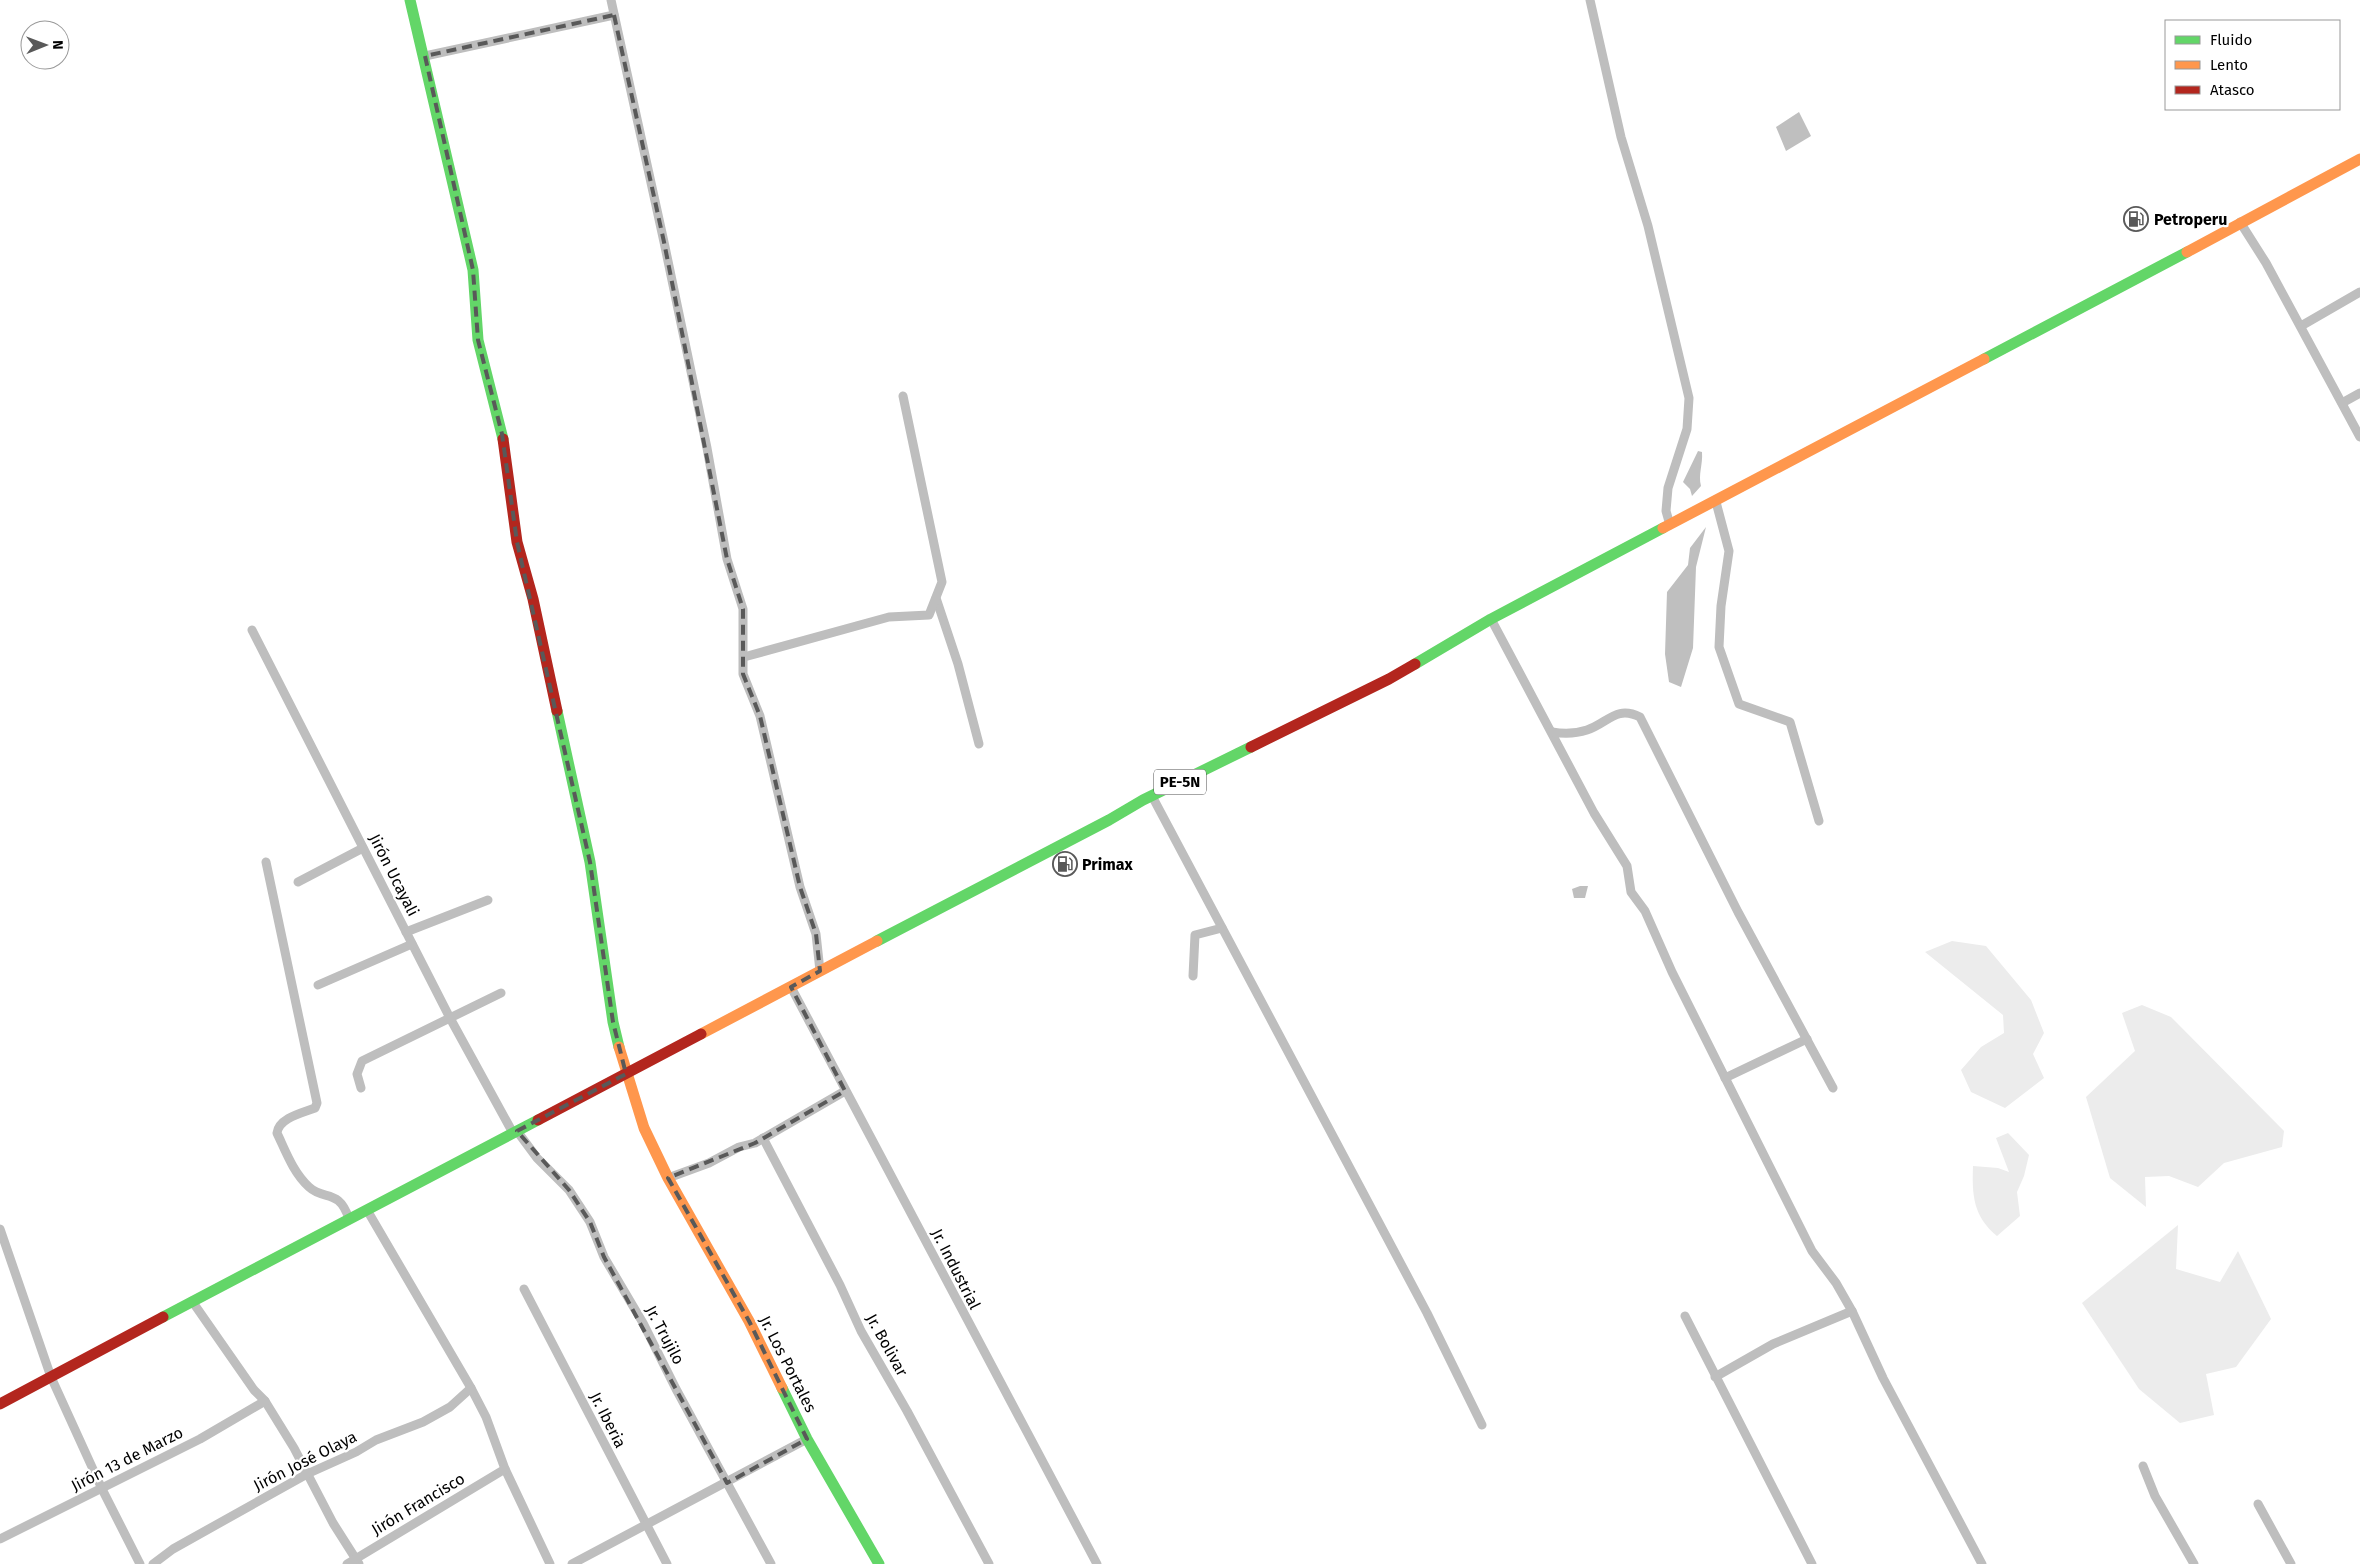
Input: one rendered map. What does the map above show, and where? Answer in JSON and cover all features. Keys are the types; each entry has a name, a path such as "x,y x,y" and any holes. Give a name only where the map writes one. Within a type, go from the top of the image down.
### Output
{"main road":[{"name":"Jr. Los Portales","path":"410,0 425,56 473,270 478,340 502,434 517,542 535,608 590,862 614,1022 626,1074 644,1128 668,1178 749,1321 807,1438 880,1564"},
{"name":"PE-5N","path":"0,1404 1152,796 1368,691 1491,619 1716,502 2360,159"}],"street":[{"path":"611,0 707,448 727,559 743,609 743,674 760,716 800,887 816,934 820,971"},
{"path":"1590,0 1621,138 1648,226 1688,398 1687,429 1668,488 1666,511 1670,525"},
{"path":"425,56 614,15"},
{"path":"2240,222 2266,263 2360,438"},
{"path":"2301,326 2360,292"},
{"path":"2342,403 2360,393"},
{"path":"744,657 889,617 929,615 942,582 903,396"},
{"path":"1716,502 1729,551 1721,606 1719,647 1739,704 1790,722 1819,821"},
{"path":"936,598 958,664 979,744"},
{"path":"1491,619 1594,813 1627,866 1631,892 1645,911 1660,947 1812,1251 1836,1282 1852,1311 1883,1378 1982,1564"},
{"name":"Jirón Ucayali","path":"252,630 450,1018 515,1132"},
{"path":"1552,732 1567,734 1587,730 1618,714 1630,712 1640,717 1698,834 1833,1088"},
{"path":"1152,796 1427,1313 1482,1425"},
{"path":"298,882 363,848"},
{"path":"266,862 317,1103 315,1108 283,1122 278,1127 277,1133 297,1174 311,1189 338,1200 346,1209 349,1219"},
{"path":"406,932 488,900"},
{"path":"1193,976 1193,933 1222,928"},
{"path":"318,985 412,944"},
{"name":"Jr. Industrial","path":"791,987 845,1091 852,1099 977,1342 1097,1564"},
{"path":"362,1088 357,1074 362,1061 501,993"},
{"path":"1725,1078 1807,1039"},
{"path":"668,1178 709,1163 739,1147 756,1143 845,1091"},
{"name":"Jr. Trujilo","path":"515,1132 537,1158 569,1190 590,1222 604,1257 643,1323 771,1564"},
{"name":"Jr. Bolivar","path":"763,1138 840,1285 861,1331 907,1411 989,1564"},
{"path":"367,1210 486,1417 505,1469 550,1564"},
{"path":"0,1230 51,1377 102,1489 140,1564"},
{"name":"Jr. Iberia","path":"524,1289 667,1564"},
{"path":"192,1301 254,1390 265,1401 333,1523 358,1561"},
{"path":"1715,1377 1773,1344 1852,1311"},
{"path":"1685,1316 1812,1564"},
{"name":"Jirón José Olaya","path":"153,1564 174,1549 307,1474 356,1452 376,1440 423,1422 450,1407 471,1388"},
{"name":"Jirón 13 de Marzo","path":"0,1539 200,1439 265,1401"},
{"path":"572,1564 727,1483 807,1438"},
{"path":"2143,1466 2155,1496 2194,1564"},
{"name":"Jirón Francisco","path":"347,1564 358,1561 505,1469"},
{"path":"2258,1504 2291,1564"}],"highlighted area":[{"path":"614,15 664,242 727,559 743,609 743,674 760,716 800,887 816,934 820,971 791,987 845,1091 755,1143 668,1178 749,1321 807,1439 727,1483 604,1257 590,1222 569,1190 517,1131 626,1074 613,1022 590,862 517,542 502,434 478,340 473,270 425,56"}],"shaded area":[{"path":"1799,112 1811,136 1786,151 1776,127"},
{"path":"1698,451 1702,452 1701,486 1692,496 1690,489 1683,482"},
{"path":"1706,527 1696,567 1693,648 1681,687 1669,682 1665,654 1667,592 1688,565 1690,548"},
{"path":"1588,886 1585,898 1574,898 1572,889"},
{"path":"1952,941 1986,946 2031,1000 2044,1033 2033,1054 2044,1078 2005,1108 1971,1092 1961,1070 1981,1047 2004,1033 2003,1015 1925,952"},
{"path":"2142,1005 2171,1017 2284,1131 2282,1147 2224,1163 2198,1187 2169,1176 2145,1177 2146,1207 2110,1178 2086,1097 2135,1051 2122,1013"},
{"path":"2008,1133 2029,1155 2024,1176 2017,1192 2020,1216 1997,1236 1983,1221 1979,1213 1974,1196 1973,1166 1998,1168 2009,1172 1996,1138"},
{"path":"2178,1225 2176,1269 2220,1282 2238,1251 2271,1319 2236,1367 2206,1374 2214,1415 2180,1423 2139,1389 2082,1303"}],"traffic: fast":[{"path":"410,0 473,270 478,340 503,439"},
{"path":"1984,359 2187,252"},
{"path":"1415,664 1491,619 1663,528"},
{"path":"557,711 590,862 613,1022 619,1047"},
{"path":"877,941 1109,820 1143,800 1251,747"},
{"path":"163,1317 538,1120"},
{"path":"782,1388 807,1439 879,1564"}],"traffic: slow":[{"path":"2187,252 2360,159"},
{"path":"1663,528 1984,359"},
{"path":"701,1034 877,941"},
{"path":"619,1047 644,1128 668,1178 749,1321 782,1388"}],"traffic: jam":[{"path":"503,439 517,542 533,599 557,711"},
{"path":"1251,747 1389,679 1415,664"},
{"path":"538,1120 701,1034"},
{"path":"0,1404 163,1317"}],"place":[{"name":"Petroperu","path":"2136,219"},
{"name":"Primax","path":"1065,864"}]}
